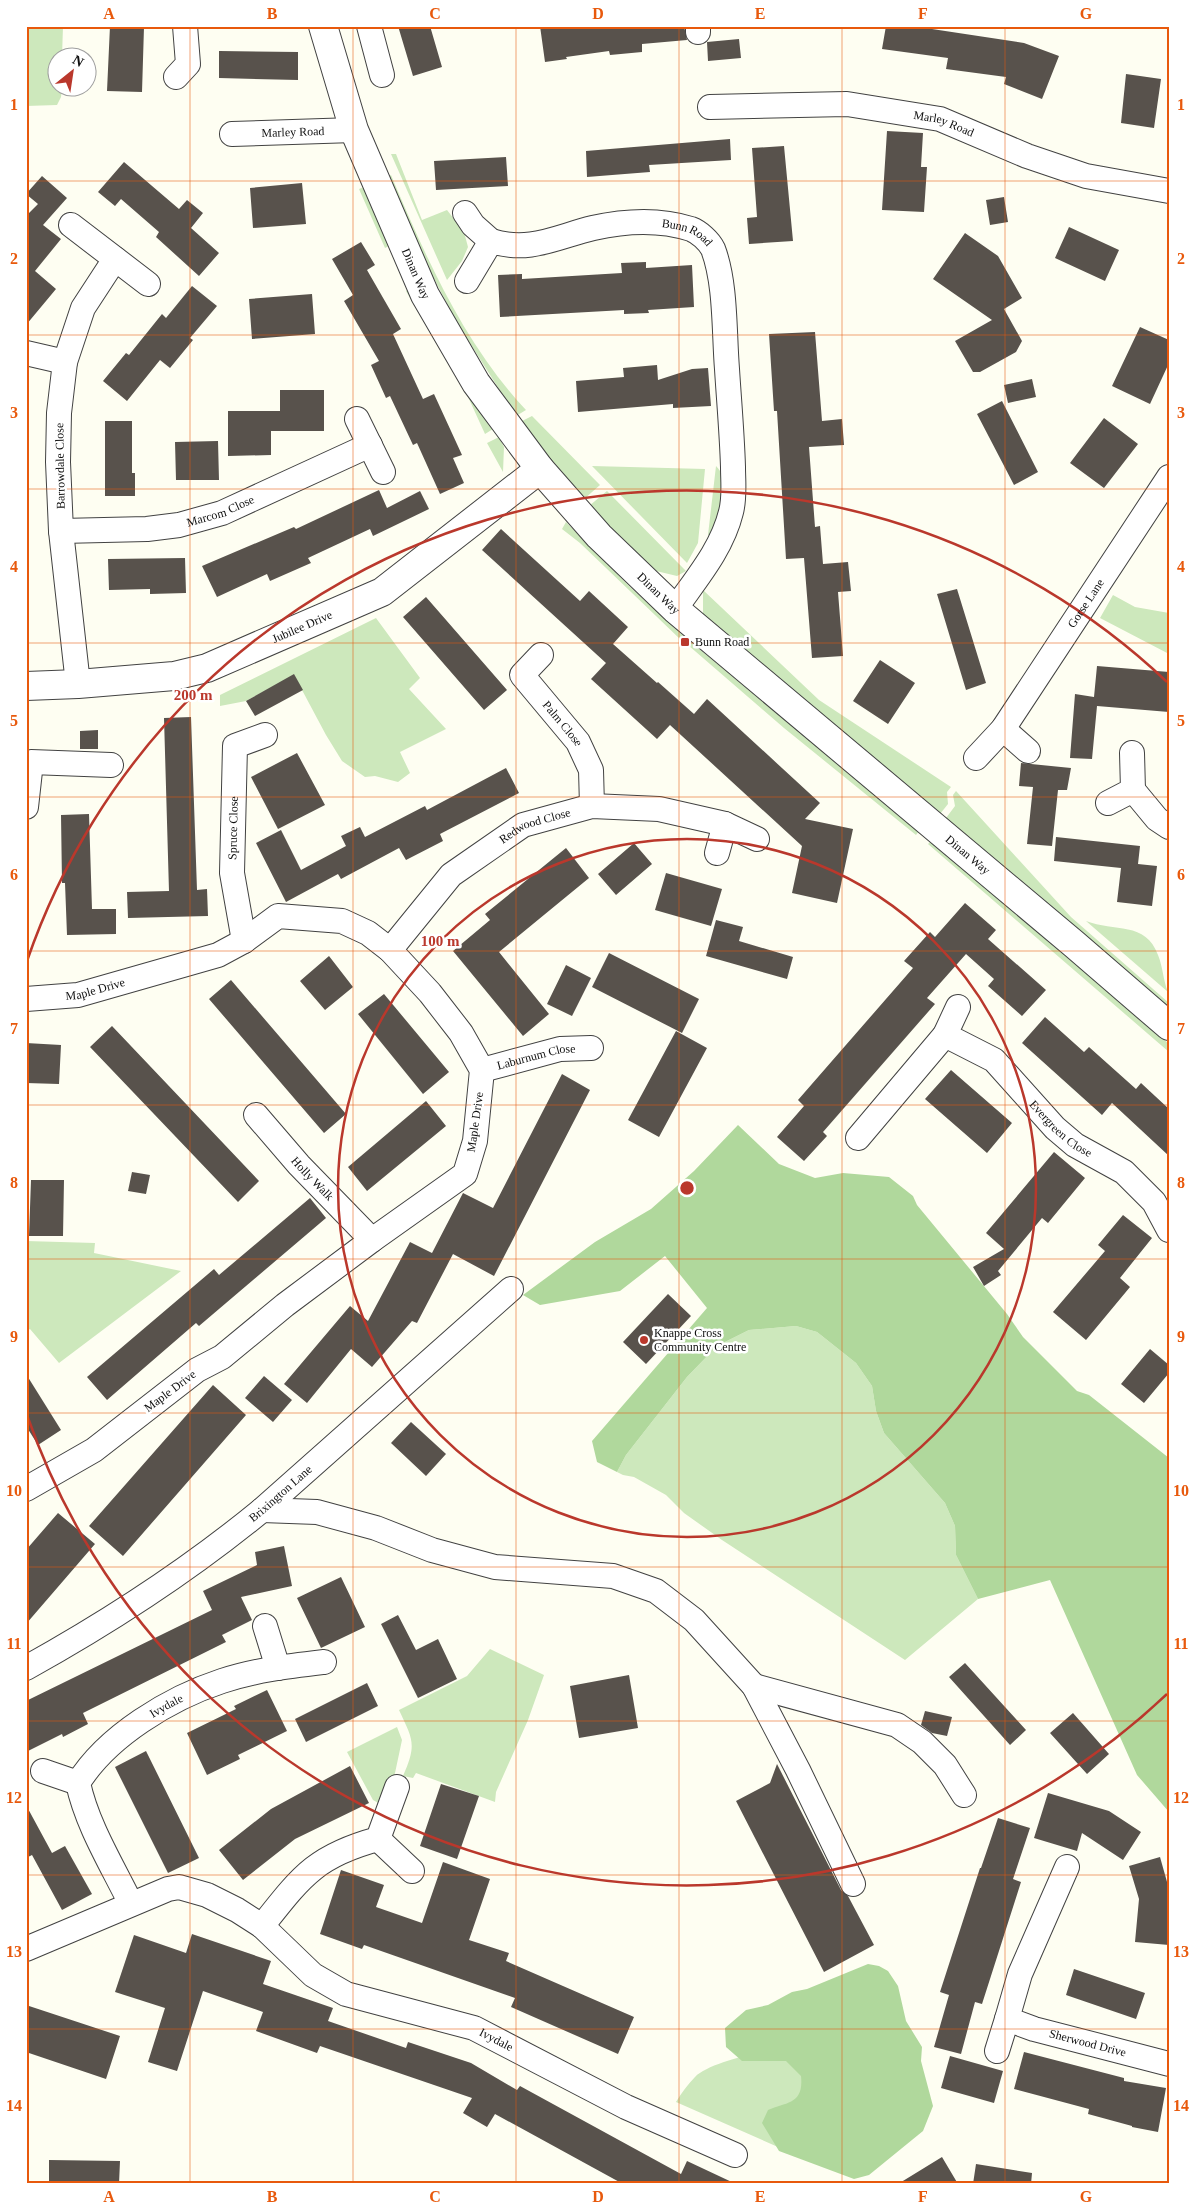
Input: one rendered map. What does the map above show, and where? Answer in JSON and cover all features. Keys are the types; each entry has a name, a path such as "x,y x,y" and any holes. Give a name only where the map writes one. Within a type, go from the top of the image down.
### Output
{"street":[{"path":"176,77 188,64 185,26"},
{"name":"Dinan Way","path":"324,26 354,130 425,295 476,384 540,469 599,536 675,609 1169,1026"},
{"path":"369,26 382,75"},
{"name":"Marley Road","path":"710,107 847,104 940,119 1026,156 1086,176 1169,191"},
{"name":"Marley Road","path":"232,134 354,130"},
{"name":"Bunn Road","path":"465,213 473,225 491,241 518,247 556,240 595,228 635,222 664,223 692,230 704,237 712,247 720,278 732,447 733,501 728,525 712,556 675,609"},
{"path":"71,225 148,284"},
{"path":"467,281 491,241"},
{"name":"Barrowdale Close","path":"78,684 61,531 59,413 65,362 83,308 115,259"},
{"path":"26,353 65,362"},
{"path":"357,419 383,472"},
{"name":"Marcom Close","path":"61,531 147,530 178,526 222,513 370,445"},
{"name":"Jubilee Drive","path":"26,686 78,684 174,676 207,668 382,592 540,469"},
{"name":"Gorse Lane","path":"976,758 1003,729 1169,477"},
{"name":"Palm Close","path":"541,654 522,675 578,742 591,770 592,806"},
{"path":"1003,729 1028,751"},
{"name":"Spruce Close","path":"244,940 232,873 235,746 265,735"},
{"path":"1132,753 1133,790 1158,819 1169,827"},
{"path":"26,806 31,762 111,765"},
{"path":"1108,803 1133,790"},
{"name":"Redwood Close","path":"390,950 451,875 523,826 592,806 659,809 725,824 756,839"},
{"path":"717,853 725,824"},
{"name":"Maple Drive","path":"26,1000 78,994 218,955 244,940 278,916 342,921 368,933 390,950 430,993 456,1026 482,1070 475,1141 466,1174 372,1240 285,1305 222,1357 197,1370 94,1450 26,1489"},
{"path":"858,1138 945,1035 958,1007"},
{"name":"Evergreen Close","path":"945,1035 994,1060 1055,1128 1075,1146 1124,1172 1154,1202 1169,1230"},
{"name":"Laburnum Close","path":"482,1070 560,1049 591,1048"},
{"name":"Holly Walk","path":"256,1115 300,1165 372,1240"},
{"name":"Brixington Lane","path":"26,1668 91,1632 220,1544 262,1510 511,1288"},
{"path":"262,1510 317,1512 376,1528 432,1550 495,1567 613,1576 656,1591 694,1620 754,1686 798,1770 853,1884"},
{"path":"265,1626 278,1668"},
{"name":"Ivydale","path":"78,1782 88,1766 106,1748 154,1714 184,1697 222,1681 278,1668 324,1662"},
{"path":"754,1686 897,1725 922,1742 945,1765 964,1795"},
{"path":"43,1771 78,1782 88,1817 131,1904"},
{"path":"378,1839 397,1787"},
{"path":"378,1839 412,1870"},
{"path":"262,1926 310,1870 338,1852 378,1839"},
{"path":"997,2051 1020,1974 1067,1867"},
{"name":"Ivydale","path":"26,1949 158,1892 179,1887 206,1895 262,1926 313,1975 346,1994 474,2028 626,2107 735,2155"},
{"name":"Sherwood Drive","path":"1007,2019 1169,2064"}],"green space":[{"path":"26,26 63,26 62,48 48,48 48,98 60,98 57,105 26,106"},
{"path":"391,154 396,154 422,220 447,210 464,232 468,247 462,261 447,280"},
{"path":"391,175 418,237 465,329 504,384 526,410 516,416 456,321 412,236 387,177"},
{"path":"364,187 389,246 385,248 359,189"},
{"path":"409,289 443,352 493,429 485,434 469,399 406,291"},
{"path":"532,416 600,485 583,500 520,422"},
{"path":"499,437 504,447 503,472 487,443"},
{"path":"592,466 705,469 698,543 687,563"},
{"path":"716,466 721,473 724,490 721,509 713,536 708,535"},
{"path":"607,491 686,571 677,576 652,570 589,506"},
{"path":"566,522 629,586 684,636 681,640 580,543 562,529"},
{"path":"703,590 819,700 951,787 947,792 948,804 940,814 829,725 712,625 703,614"},
{"path":"1113,595 1135,607 1169,613 1169,654 1100,618"},
{"path":"376,618 420,678 409,689 446,729 400,752 410,773 398,782 375,776 365,777 342,761 294,675 246,701 220,706 220,695"},
{"path":"691,642 919,831 916,835 784,728 688,645"},
{"path":"956,791 1071,917 1169,1003 1169,1010 946,818 955,806 953,795"},
{"path":"931,841 1169,1044 1169,1052 928,844"},
{"path":"1086,921 1128,929 1146,937 1153,944 1158,955 1168,992"},
{"path":"738,1125 779,1164 815,1178 843,1173 889,1177 913,1196 917,1205 1007,1314 1023,1337 1077,1391 1089,1395 1169,1458 1169,1812 1137,1775 1050,1580 978,1599 956,1555 955,1526 945,1503 884,1433 876,1411 872,1386 856,1363 817,1332 796,1326 749,1330 717,1346 687,1377 626,1455 617,1472 597,1462 592,1441 707,1308 665,1256 620,1291 540,1305 523,1295 595,1242 651,1209 694,1171"},
{"path":"26,1241 95,1243 94,1253 181,1271 59,1363 30,1329 26,1331"},
{"path":"796,1326 817,1332 856,1363 872,1386 876,1411 884,1433 945,1503 955,1526 956,1555 978,1599 905,1660 722,1540 684,1513 666,1495 634,1477 617,1472 626,1455 687,1377 717,1346 749,1330"},
{"path":"490,1649 544,1675 528,1720 496,1792 495,1802 416,1773 413,1778 403,1776 412,1749 412,1742 408,1728 399,1710 467,1676"},
{"path":"397,1727 402,1740 395,1773 382,1805 373,1800 347,1752"},
{"path":"868,1964 879,1966 888,1971 898,1986 906,2021 922,2047 921,2061 933,2106 923,2131 869,2175 854,2179 779,2151 762,2123 768,2110 788,2103 797,2097 800,2092 801,2076 786,2061 742,2061 726,2047 725,2028 746,2010 768,2005 792,1992 807,1989"},
{"path":"809,2043 794,2154 676,2102 695,2077 717,2065 749,2055"}],"building":[{"path":"110,26 144,27 142,92 107,91"},
{"path":"398,26 430,26 442,67 413,76"},
{"path":"540,26 563,26 563,29 588,26 684,26 687,40 642,44 642,52 610,55 609,51 545,62"},
{"path":"886,26 932,26 932,29 1024,43 1059,56 1042,99 1004,84 1006,77 946,69 948,58 882,49"},
{"path":"739,39 741,58 708,61 707,42"},
{"path":"219,51 298,52 298,80 219,78"},
{"path":"1126,74 1161,79 1154,128 1121,123"},
{"path":"887,131 923,133 921,167 927,167 924,212 882,210"},
{"path":"730,139 731,160 649,165 650,172 587,177 586,151"},
{"path":"784,146 793,241 749,244 747,218 757,217 752,148"},
{"path":"506,157 508,186 436,190 434,161"},
{"path":"124,162 179,209 187,200 203,213 191,228 219,253 199,276 156,237 159,232 121,199 115,206 98,192"},
{"path":"42,176 67,198 43,225 61,239 35,271 56,289 26,325 26,211 29,213 38,204 26,194"},
{"path":"302,183 306,224 253,228 250,188"},
{"path":"1004,197 1008,222 990,225 986,200"},
{"path":"1069,227 1119,250 1105,281 1055,258"},
{"path":"965,233 998,256 1022,298 1004,309 1022,341 1016,352 980,372 973,372 955,341 992,320 933,279"},
{"path":"361,242 375,265 367,270 401,329 393,334 423,399 434,394 462,455 453,458 464,483 440,494 417,443 413,445 390,396 386,398 371,365 379,361 344,301 353,295 332,259"},
{"path":"646,262 646,268 692,265 694,307 648,310 649,313 624,314 624,310 500,317 498,275 522,274 522,279 622,273 621,263"},
{"path":"192,286 217,306 190,338 193,340 170,368 160,360 127,401 103,381 126,353 129,355 162,314 166,318"},
{"path":"312,294 315,334 252,339 249,299"},
{"path":"1140,327 1169,340 1169,363 1150,404 1112,386"},
{"path":"815,332 822,421 842,419 844,445 809,447 815,527 820,526 823,564 848,562 851,591 838,592 843,656 812,658 804,558 786,559 777,411 774,411 769,334"},
{"path":"657,365 658,380 692,369 708,368 711,406 673,408 673,404 578,412 576,381 624,377 623,368"},
{"path":"1032,379 1036,397 1008,403 1004,385"},
{"path":"280,390 324,390 324,431 271,431 271,455 228,456 228,411 280,411"},
{"path":"1002,401 1038,472 1014,485 977,414"},
{"path":"1104,418 1138,444 1104,488 1070,463"},
{"path":"105,421 132,421 132,473 135,473 135,496 105,496"},
{"path":"218,441 219,480 176,480 175,442"},
{"path":"379,490 387,508 420,491 429,509 373,536 370,529 308,558 311,563 270,581 267,574 217,597 202,566 294,527 296,529"},
{"path":"501,529 580,601 589,591 628,627 613,644 657,683 694,714 707,699 820,803 805,819 853,829 837,903 792,893 802,846 670,725 657,739 591,679 606,663 482,550"},
{"path":"185,558 186,593 150,594 150,589 109,590 108,559"},
{"path":"957,589 986,683 966,690 937,594"},
{"path":"426,597 507,690 484,710 403,617"},
{"path":"880,660 915,683 888,724 853,701"},
{"path":"1097,666 1169,672 1169,712 1097,706 1092,759 1070,758 1075,694 1094,697"},
{"path":"294,674 303,690 255,716 246,701"},
{"path":"191,717 197,890 207,889 208,916 128,918 127,892 169,891 164,718"},
{"path":"98,730 98,749 80,749 80,731"},
{"path":"297,753 325,805 278,829 251,777"},
{"path":"1021,763 1071,768 1067,790 1058,790 1052,846 1027,844 1033,787 1019,786"},
{"path":"506,768 519,793 440,834 443,841 406,860 399,848 341,879 338,874 286,902 256,843 281,830 301,870 346,846 341,836 360,827 365,837 425,806 427,810"},
{"path":"89,814 92,909 116,909 116,934 67,935 65,883 62,883 61,815"},
{"path":"1056,837 1140,846 1138,864 1157,866 1152,906 1117,902 1121,868 1054,861"},
{"path":"634,843 652,864 616,895 598,874"},
{"path":"566,848 589,878 499,952 549,1014 523,1036 453,951 490,920 485,914"},
{"path":"666,873 722,889 711,926 655,910"},
{"path":"965,903 996,930 988,939 1046,990 1022,1016 988,986 994,979 966,954 927,998 935,1004 823,1132 827,1136 804,1161 777,1137 804,1106 798,1100 913,968 904,961 930,932 935,937"},
{"path":"716,920 743,927 739,941 793,957 787,979 706,956"},
{"path":"609,953 699,999 682,1033 592,987"},
{"path":"329,956 353,987 325,1010 300,981"},
{"path":"566,965 591,978 572,1016 547,1004"},
{"path":"231,980 346,1114 324,1133 209,999"},
{"path":"384,994 449,1072 423,1094 358,1014"},
{"path":"1045,1017 1084,1052 1089,1047 1136,1089 1141,1083 1169,1109 1169,1156 1112,1103 1102,1115 1022,1043"},
{"path":"112,1026 259,1181 238,1202 90,1047"},
{"path":"676,1031 707,1048 659,1137 628,1120"},
{"path":"26,1043 61,1045 59,1084 26,1083"},
{"path":"951,1070 1012,1123 987,1153 925,1099"},
{"path":"562,1074 590,1090 494,1276 453,1254 417,1323 412,1321 372,1367 351,1349 307,1403 284,1384 350,1306 368,1321 410,1242 432,1253 463,1193 493,1208"},
{"path":"426,1101 446,1126 367,1191 348,1167"},
{"path":"1054,1152 1085,1178 1048,1223 1042,1218 998,1271 1001,1275 984,1286 973,1267 1004,1249 986,1233"},
{"path":"132,1172 150,1175 146,1194 128,1191"},
{"path":"31,1180 64,1180 63,1236 29,1236"},
{"path":"310,1198 326,1218 199,1326 196,1323 107,1400 87,1377 214,1269 219,1275"},
{"path":"1123,1215 1152,1238 1120,1278 1130,1287 1086,1340 1053,1312 1105,1251 1098,1245"},
{"path":"668,1294 691,1316 646,1364 623,1342"},
{"path":"1150,1349 1169,1365 1169,1373 1144,1403 1121,1384"},
{"path":"26,1374 61,1430 38,1445 26,1426"},
{"path":"264,1376 292,1400 273,1422 245,1398"},
{"path":"213,1385 246,1415 123,1556 89,1526"},
{"path":"411,1422 446,1454 426,1476 391,1443"},
{"path":"58,1513 95,1544 26,1624 26,1550"},
{"path":"284,1546 292,1586 241,1597 252,1620 222,1635 226,1642 83,1713 88,1724 63,1737 62,1734 26,1752 26,1701 212,1610 203,1591 257,1565 255,1552"},
{"path":"341,1577 365,1627 321,1648 297,1598"},
{"path":"398,1615 416,1650 438,1639 457,1679 418,1698 381,1624"},
{"path":"965,1663 1026,1730 1010,1745 949,1677"},
{"path":"629,1675 638,1728 579,1738 570,1686"},
{"path":"367,1683 378,1706 306,1742 295,1719"},
{"path":"267,1690 287,1731 238,1755 240,1759 207,1775 187,1733 236,1709 234,1706"},
{"path":"925,1711 952,1717 947,1736 932,1733 921,1725"},
{"path":"1073,1713 1109,1754 1087,1774 1050,1733"},
{"path":"146,1751 199,1858 168,1873 115,1767"},
{"path":"777,1764 841,1890 848,1896 874,1945 824,1972 736,1801 770,1783"},
{"path":"350,1766 369,1803 295,1839 243,1880 219,1850 271,1809"},
{"path":"441,1784 479,1796 457,1859 420,1846"},
{"path":"1048,1793 1109,1811 1141,1832 1123,1860 1082,1833 1077,1851 1034,1838"},
{"path":"26,1805 52,1853 65,1846 92,1894 62,1910 32,1855 26,1858"},
{"path":"998,1818 1030,1828 1013,1879 1021,1882 982,2004 975,2002 961,2054 934,2047 949,1995 940,1992"},
{"path":"1160,1857 1169,1889 1169,1945 1135,1942 1139,1899 1129,1866"},
{"path":"443,1862 490,1879 469,1940 509,1953 506,1961 634,2017 618,2054 511,2007 515,1998 364,1945 362,1949 320,1934 341,1870 384,1885 376,1907 422,1923"},
{"path":"192,1934 271,1961 263,1984 333,2008 328,2021 406,2048 408,2042 471,2063 517,2090 520,2086 681,2174 687,2161 736,2184 623,2184 495,2114 487,2127 463,2113 472,2098 320,2046 317,2053 256,2031 263,2012 203,1991 177,2071 148,2062 165,2008 115,1992 134,1935 186,1953"},
{"path":"1074,1969 1145,1993 1136,2019 1066,1995"},
{"path":"26,2005 120,2036 106,2079 26,2052"},
{"path":"1024,2052 1124,2078 1124,2081 1166,2088 1158,2132 1132,2127 1088,2114 1089,2109 1014,2089"},
{"path":"950,2056 1003,2071 994,2103 941,2088"},
{"path":"942,2157 958,2184 898,2184"},
{"path":"49,2160 120,2161 119,2184 49,2184"},
{"path":"976,2164 1032,2173 1031,2184 973,2184"}],"place":[{"name":"Bunn Road","path":"685,642"},
{"name":"Knappe Cross Community Centre","path":"644,1340"}]}
